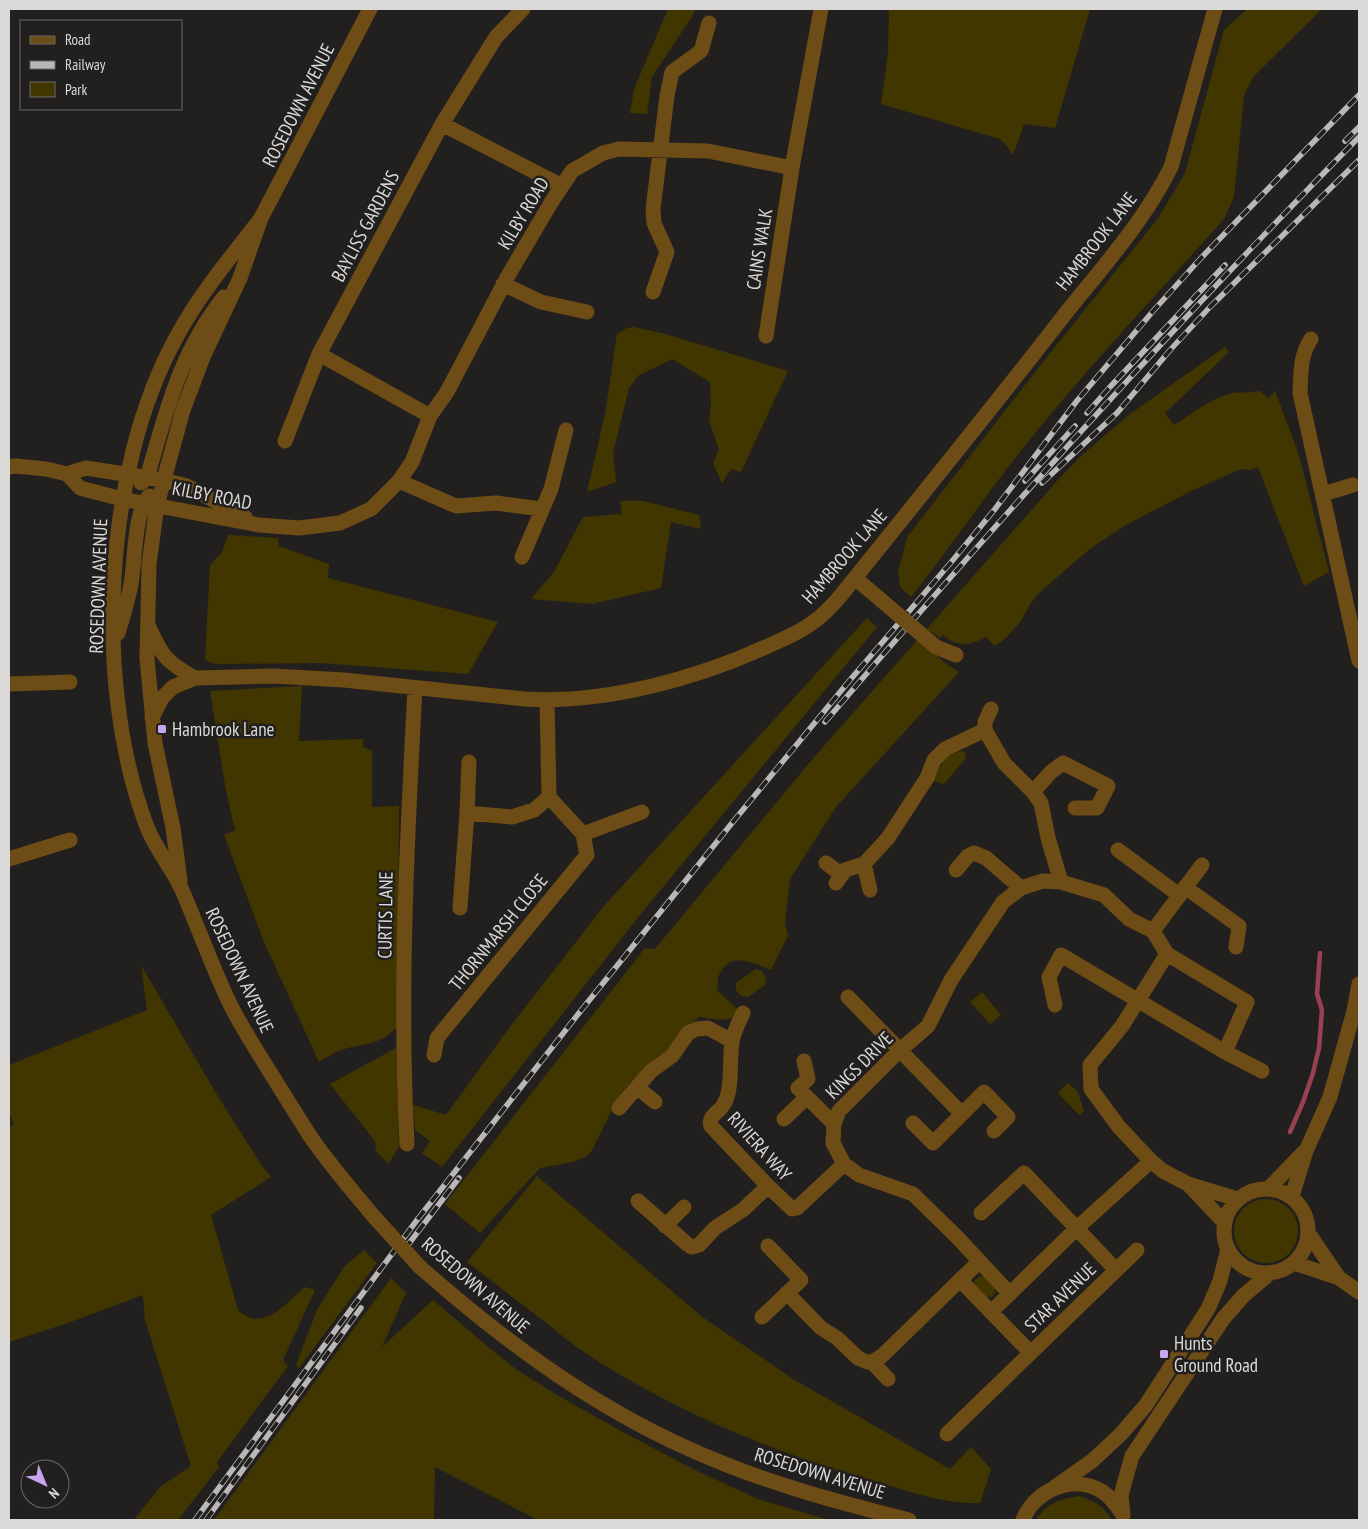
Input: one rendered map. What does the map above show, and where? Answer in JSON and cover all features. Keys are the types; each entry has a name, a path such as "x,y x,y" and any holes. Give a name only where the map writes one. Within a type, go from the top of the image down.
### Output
{"street":[{"name":"ROSEDOWN AVENUE","path":"163,480 183,410 203,357 240,278 261,218 370,9"},
{"name":"BAYLISS GARDENS","path":"285,441 319,354 442,124 496,37 523,9"},
{"path":"792,168 821,9"},
{"name":"HAMBROOK LANE","path":"152,718 162,698 173,687 194,678 274,676 344,680 547,700 577,699 647,687 703,672 736,660 812,623 828,610 855,578 1036,352 1159,191 1171,167 1215,9"},
{"path":"652,292 667,252 654,223 653,209 659,150 672,72 701,51 709,23"},
{"path":"442,124 562,186"},
{"name":"KILBY ROAD","path":"259,525 187,486 163,480 86,468 67,474 80,488 122,499 259,525 299,528 340,523 371,509 399,481 412,462 430,416 447,392 503,284 572,171 603,153 619,149 708,152 792,168"},
{"name":"CAINS WALK","path":"766,336 792,168"},
{"name":"ROSEDOWN AVENUE","path":"261,218 209,285 177,335 160,371 145,411 122,499 114,577 116,691 136,790 152,837 182,889 229,1000 258,1053 311,1138 376,1218 420,1267 464,1305 548,1370 599,1403 657,1434 710,1459 822,1498 909,1520"},
{"path":"122,499 147,478 174,386 189,350 208,317 240,278"},
{"path":"503,284 541,302 587,312"},
{"path":"1311,339 1303,355 1300,393 1359,661"},
{"path":"319,354 430,416"},
{"path":"522,557 550,489 566,430"},
{"path":"9,468 16,466 46,469 67,474"},
{"path":"114,646 131,584 136,542 150,504 163,480"},
{"path":"399,481 456,506 496,503 541,510"},
{"path":"1323,494 1353,485"},
{"name":"ROSEDOWN AVENUE","path":"150,504 146,658 155,743 173,828 182,889"},
{"path":"855,578 936,647 956,655"},
{"path":"147,622 159,649 168,662 194,678"},
{"path":"9,684 70,682"},
{"name":"CURTIS LANE","path":"407,1144 403,1006 408,822 415,688"},
{"path":"547,700 549,797 583,834 642,812"},
{"path":"991,709 985,722 985,730 1004,763 1033,792 1041,803 1048,838 1062,882"},
{"path":"826,863 839,879 845,870 864,864 888,838 927,778 934,760 945,749 985,730"},
{"path":"460,908 469,762"},
{"path":"1033,792 1051,772 1063,763 1108,786 1097,808 1075,808"},
{"path":"467,814 512,817 534,810 549,797"},
{"name":"THORNMARSH CLOSE","path":"434,1055 437,1038 587,854 583,834"},
{"path":"9,859 70,840"},
{"path":"1118,850 1239,926 1236,947"},
{"path":"956,870 968,856 974,853 986,858 1021,888"},
{"path":"864,864 870,890"},
{"path":"1202,865 1153,930 1167,954 1247,1002 1225,1052"},
{"name":"KINGS DRIVE","path":"844,1164 833,1143 834,1124 838,1111 899,1051 928,1026 951,980 1003,902 1021,888 1043,881 1062,882 1104,895 1129,919 1153,930"},
{"path":"1167,954 1122,1026 1090,1065 1091,1089 1119,1127 1150,1161 1163,1171 1188,1184 1237,1199"},
{"path":"1055,1005 1049,977 1061,955 1225,1052 1262,1071"},
{"path":"1292,1196 1306,1151 1330,1097 1354,1010 1359,984"},
{"path":"848,997 962,1114"},
{"name":"RIVIERA WAY","path":"743,1013 732,1041 728,1091 724,1104 711,1118 710,1123 718,1135 792,1209 797,1208 844,1164"},
{"path":"619,1108 651,1071 672,1056 688,1033 697,1029 708,1028 732,1041"},
{"path":"804,1061 808,1079 798,1088 834,1124"},
{"path":"638,1088 655,1102"},
{"path":"913,1123 933,1143 984,1092 1008,1118 994,1131"},
{"path":"784,1119 807,1096"},
{"path":"1269,1188 1306,1151"},
{"path":"960,1280 991,1312 1077,1228 1150,1161"},
{"path":"844,1164 859,1175 913,1194 957,1237 1010,1294"},
{"name":"STAR AVENUE","path":"981,1213 1024,1173 1116,1270"},
{"path":"1188,1184 1224,1222"},
{"path":"638,1201 665,1226 692,1247 699,1246 715,1228 744,1209 768,1186"},
{"path":"1269,1188 1281,1190 1292,1196 1302,1207 1308,1220 1308,1234 1304,1250 1294,1263 1282,1270 1270,1273 1257,1272 1245,1268 1235,1260 1228,1249 1224,1236 1224,1222 1229,1210 1237,1199 1252,1191 1269,1188"},
{"path":"665,1226 684,1207"},
{"path":"1308,1234 1339,1278"},
{"path":"762,1317 800,1280 768,1246"},
{"path":"1020,1520 1040,1496 1092,1461 1121,1434 1146,1405 1208,1309 1220,1282 1228,1249"},
{"name":"STAR AVENUE","path":"947,1434 1137,1250"},
{"path":"787,1293 821,1328 837,1338 858,1358 867,1362 877,1359 979,1262"},
{"path":"1294,1263 1339,1278 1359,1292"},
{"path":"1124,1518 1121,1494 1132,1456 1224,1319 1243,1296 1270,1273"},
{"name":"STAR AVENUE","path":"991,1312 1031,1353"},
{"path":"877,1359 888,1379"},
{"path":"1055,1487 1080,1484 1102,1491 1115,1503 1124,1518"}],"green space":[{"path":"668,9 696,9 652,77 647,114 630,113 634,89"},
{"path":"889,9 1090,9 1055,128 1024,124 1013,155 1000,139 881,104 888,54"},
{"path":"1247,9 1322,9 1253,77 1244,96 1234,197 1224,219 1052,413 1013,461 911,597 900,587 898,572 907,537 1159,217 1185,173 1224,30"},
{"path":"634,327 665,334 788,371 741,472 731,469 722,483 713,463 719,450 709,421 711,403 710,382 672,359 639,375 629,388 613,453 616,482 587,492 605,414 617,334 627,328"},
{"path":"1225,347 1229,352 1165,413 1174,425 1210,402 1225,395 1260,391 1268,398 1275,391 1298,452 1329,572 1304,586 1258,467 1251,470 1241,469 1191,491 1124,526 1091,548 1041,591 1032,601 1020,622 1007,637 995,646 986,637 964,644 953,642 943,635 940,638 931,631 921,642 945,663 959,672 836,807 790,879 785,923 788,936 771,970 742,960 729,963 724,967 718,977 717,990 737,1009 732,1018 720,1020 699,1017 685,1029 666,1054 657,1057 629,1084 618,1098 591,1152 573,1162 540,1168 480,1233 445,1204 645,948 655,949 810,762 1057,481 1081,456 1130,414"},
{"path":"620,501 643,501 699,515 701,529 671,522 661,588 592,604 531,599 554,572 583,517 622,514"},
{"path":"228,535 278,538 279,546 329,564 328,578 498,622 468,674 320,663 215,664 205,660 210,565 222,552"},
{"path":"867,618 877,627 640,915 442,1167 422,1153 430,1141 415,1130 413,1105 446,1115 509,1028 604,906"},
{"path":"302,686 299,741 363,739 363,747 372,751 372,807 399,806 398,1025 384,1038 336,1052 319,1062 264,942 224,835 235,830 226,791 210,691"},
{"path":"964,751 966,758 944,784 934,781 941,764 947,757"},
{"path":"141,965 214,1090 271,1177 211,1215 238,1310 247,1317 256,1319 265,1317 274,1314 282,1308 305,1287 315,1290 283,1360 288,1366 217,1462 219,1467 178,1520 134,1520 160,1487 191,1466 145,1320 143,1295 65,1324 9,1342 9,1127 14,1125 9,1113 9,1065 147,1010"},
{"path":"756,969 762,971 766,979 765,985 748,997 741,996 736,990 736,983"},
{"path":"982,992 1001,1015 990,1024 970,1002"},
{"path":"396,1048 399,1147 388,1164 376,1151 375,1141 330,1084"},
{"path":"1068,1083 1078,1092 1084,1111 1079,1115 1058,1093"},
{"path":"537,1176 701,1316 793,1379 950,1469 971,1447 991,1469 980,1503 951,1501 908,1491 829,1468 756,1441 685,1410 650,1392 574,1345 467,1262"},
{"path":"1260,1199 1272,1199 1289,1208 1296,1219 1298,1231 1296,1243 1289,1254 1272,1263 1260,1263 1248,1258 1239,1249 1234,1237 1234,1225 1239,1213 1248,1204"},
{"path":"364,1250 377,1263 299,1368 296,1365 317,1310 344,1267"},
{"path":"980,1276 984,1276 995,1287 995,1293 992,1297 986,1297 974,1284 975,1280"},
{"path":"391,1278 406,1293 382,1347 433,1300 517,1370 630,1436 699,1472 758,1499 829,1520 538,1520 435,1467 434,1520 214,1520"},
{"path":"1080,1496 1099,1505 1112,1520 1036,1520 1045,1509 1055,1502"}],"waterway":[{"path":"1290,1132 1303,1102 1319,1048 1322,1010 1317,994 1320,953"}],"railway":[{"path":"195,1520 417,1220 579,1013 732,823 995,509 1076,402 1154,310 1201,258 1359,95"},
{"path":"1345,141 1359,127"},
{"path":"825,722 955,572 1087,425 1222,279 1359,137"},
{"path":"1042,483 1117,413 1171,349 1209,308 1359,160"},
{"path":"1087,413 1225,265"},
{"path":"1025,481 1075,426"},
{"path":"404,1250 459,1178"},
{"path":"206,1520 361,1308"}],"place":[{"name":"Hambrook Lane","path":"162,729"},
{"name":"Hunts Ground Road","path":"1164,1354"}]}
